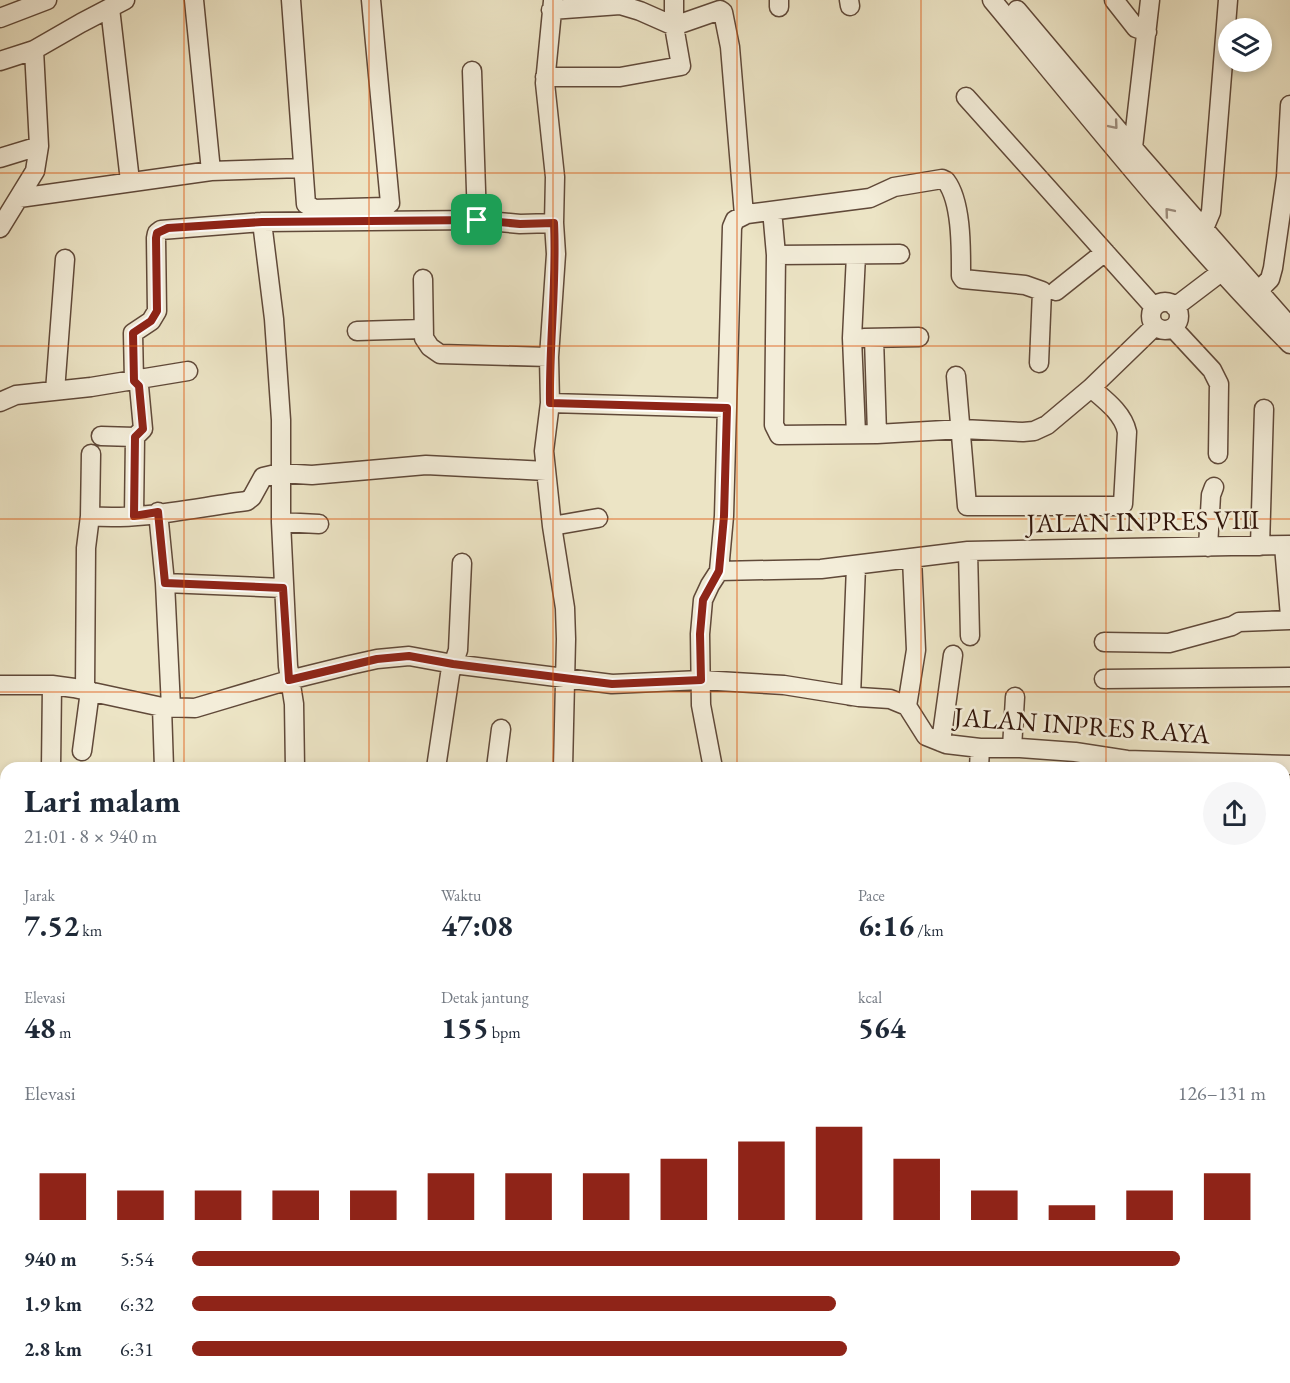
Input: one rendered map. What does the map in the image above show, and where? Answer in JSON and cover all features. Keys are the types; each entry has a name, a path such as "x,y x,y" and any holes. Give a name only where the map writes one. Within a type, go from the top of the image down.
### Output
{"street":[{"path":"10,10 47,0"},
{"path":"194,0 211,171"},
{"path":"291,0 306,204 311,208 385,207 390,203 371,0"},
{"path":"382,0 404,220"},
{"path":"545,77 620,77 679,67 682,63 674,26 674,0"},
{"path":"992,0 1253,296 1290,344"},
{"path":"1008,0 1132,157"},
{"path":"1114,0 1136,28 1147,32"},
{"path":"1132,157 1150,0"},
{"path":"1201,237 1211,212 1228,0"},
{"path":"0,61 34,50 117,4 130,181"},
{"path":"563,762 565,608 552,526 544,451 550,403 549,357 555,254 555,177 545,77 552,5 620,5 674,26 712,12 720,10 723,12 730,47 744,215"},
{"path":"0,228 35,171 39,146 34,50"},
{"path":"472,71 477,220"},
{"path":"966,97 1155,307"},
{"path":"1253,296 1270,279 1274,268 1288,177 1290,105"},
{"path":"0,158 39,146"},
{"path":"19,198 211,171 303,168"},
{"path":"712,762 701,705 700,634 703,600 719,571 724,516 732,227 735,220 744,215 870,198 894,188 942,179 949,185 960,228 961,276 963,279 1025,285 1042,291 1039,363"},
{"path":"134,516 135,437 143,429 139,386 134,381 133,333 151,321 157,311 157,233 168,228 262,222 477,220 520,224 554,223"},
{"path":"773,220 776,255 776,431 779,435 877,434 962,429 1034,431 1047,425 1164,327 1178,321 1179,314 1169,303 1161,303 1155,307 1152,320 1164,327 1212,369 1219,384 1218,454"},
{"path":"262,222 281,420 283,588 289,680 294,704 296,762"},
{"path":"1056,291 1105,252"},
{"path":"776,255 900,254"},
{"path":"856,255 852,338 856,434"},
{"path":"54,391 65,259"},
{"path":"1175,307 1227,268"},
{"path":"423,279 422,329 424,338 430,347 440,354 549,357"},
{"path":"1253,296 1290,327"},
{"path":"357,331 422,329"},
{"path":"852,338 919,337"},
{"path":"874,338 877,434"},
{"path":"0,402 16,395 134,381 188,371"},
{"path":"956,376 967,506 1119,506 1123,504 1125,426 1122,418 1091,387"},
{"path":"550,403 727,408"},
{"path":"1260,546 1264,409"},
{"path":"101,436 135,437"},
{"path":"82,752 88,690 87,548 91,454"},
{"path":"90,516 108,518 134,516 247,501 264,477 280,473 312,475 426,465 546,471"},
{"path":"1208,547 1214,487"},
{"path":"158,512 165,583 164,762"},
{"path":"552,526 598,518"},
{"path":"281,522 319,524"},
{"name":"JALAN INPRES VIII","path":"719,571 821,569 968,551 1287,546 1290,618"},
{"path":"968,551 970,636"},
{"path":"0,685 52,685 88,690 166,707 195,708 289,680 377,659 409,656 453,664 612,684 701,680 784,685 851,696 890,699 907,706 916,650 912,558"},
{"path":"436,762 438,742 453,664 458,650 462,563"},
{"path":"851,696 856,566"},
{"path":"165,583 283,588"},
{"path":"1104,642 1169,643 1239,622 1290,618"},
{"path":"941,742 953,655"},
{"path":"1104,679 1290,677"},
{"path":"51,762 52,685"},
{"path":"1012,748 1015,697"},
{"name":"JALAN INPRES RAYA","path":"907,706 926,736 941,742 980,748 1075,752 1126,760 1192,762"},
{"path":"497,762 501,729"},
{"path":"980,748 980,762"}],"route":[{"path":"477,220 520,224 554,223 555,254 549,357 550,403 727,408 724,516 719,571 703,600 700,634 701,680 612,684 453,664 436,659 409,656 377,659 289,680 283,588 165,583 158,512 134,516 135,437 143,429 139,386 134,381 133,333 151,321 157,311 157,233 168,228 262,222 477,220"}]}
